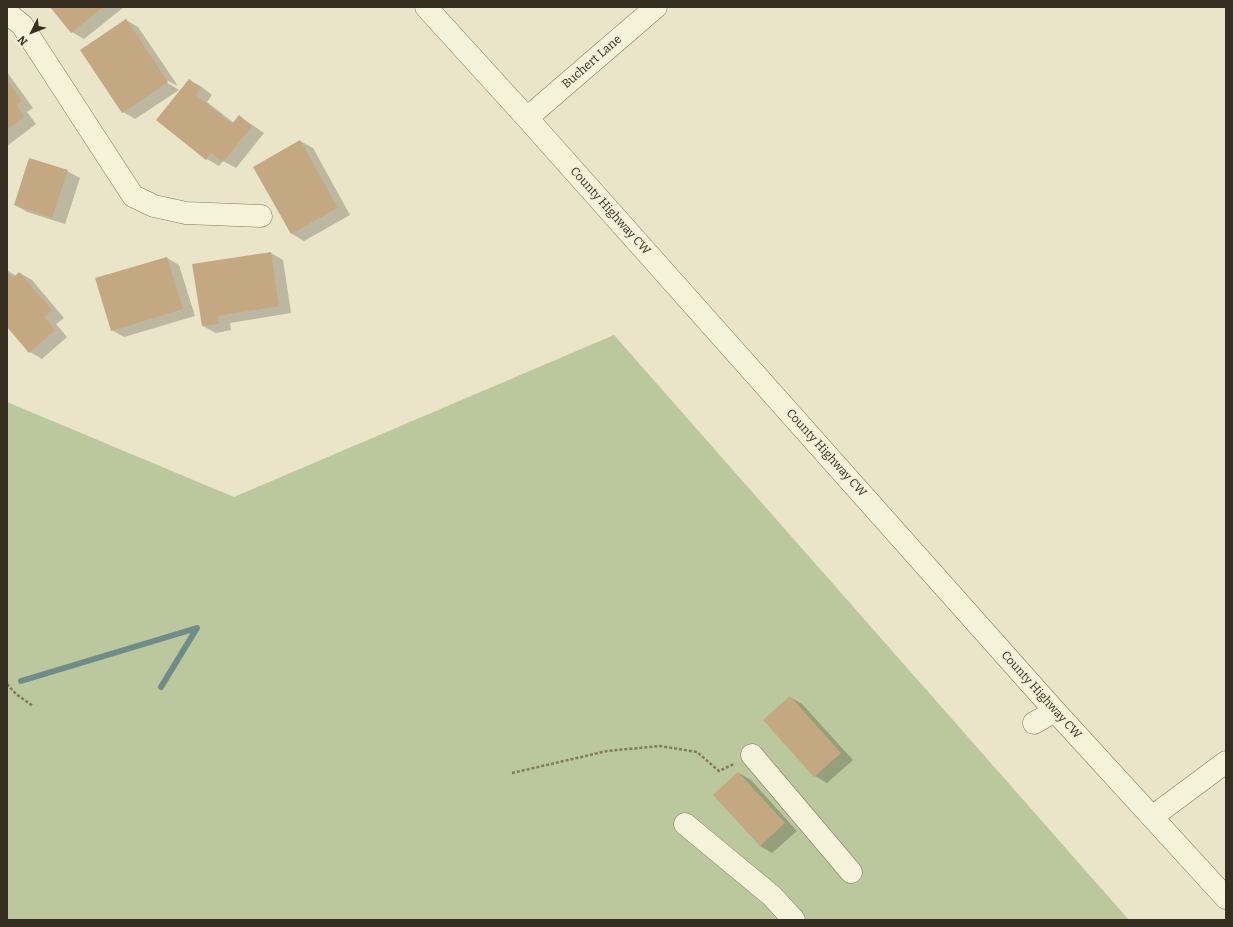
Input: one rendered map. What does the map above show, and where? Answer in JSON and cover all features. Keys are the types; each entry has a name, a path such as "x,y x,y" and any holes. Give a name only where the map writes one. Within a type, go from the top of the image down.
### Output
{"street":[{"name":"County Highway CW","path":"426,7 527,118 1055,711 1226,898"},
{"name":"Buchert Lane","path":"527,118 656,7"},
{"path":"7,13 22,25 133,196 154,206 186,213 261,216"},
{"path":"1034,723 1055,711"},
{"path":"752,755 851,872"},
{"path":"1152,817 1226,762"},
{"path":"685,824 772,896 794,920"}],"path":[{"path":"7,684 16,694 33,706"},
{"path":"512,773 607,751 660,746 697,752 719,771 752,755"}],"green space":[{"path":"614,335 1129,920 7,920 7,402 234,497"}],"building":[{"path":"50,7 103,7 71,33"},
{"path":"126,19 168,82 122,113 80,50"},
{"path":"189,79 201,88 196,95 232,124 239,115 252,126 223,162 211,153 206,160 156,120"},
{"path":"7,80 22,101 16,105 24,117 7,130"},
{"path":"300,140 338,208 291,234 253,167"},
{"path":"29,158 68,170 52,218 14,205"},
{"path":"271,252 279,306 218,316 219,324 202,326 192,264"},
{"path":"167,257 183,309 111,331 95,278"},
{"path":"7,272 13,278 19,272 52,310 44,317 55,330 29,353 7,327"},
{"path":"790,696 841,753 814,777 763,720"},
{"path":"738,772 785,823 760,846 713,795"}],"waterway":[{"path":"21,681 197,628 161,687"}]}
